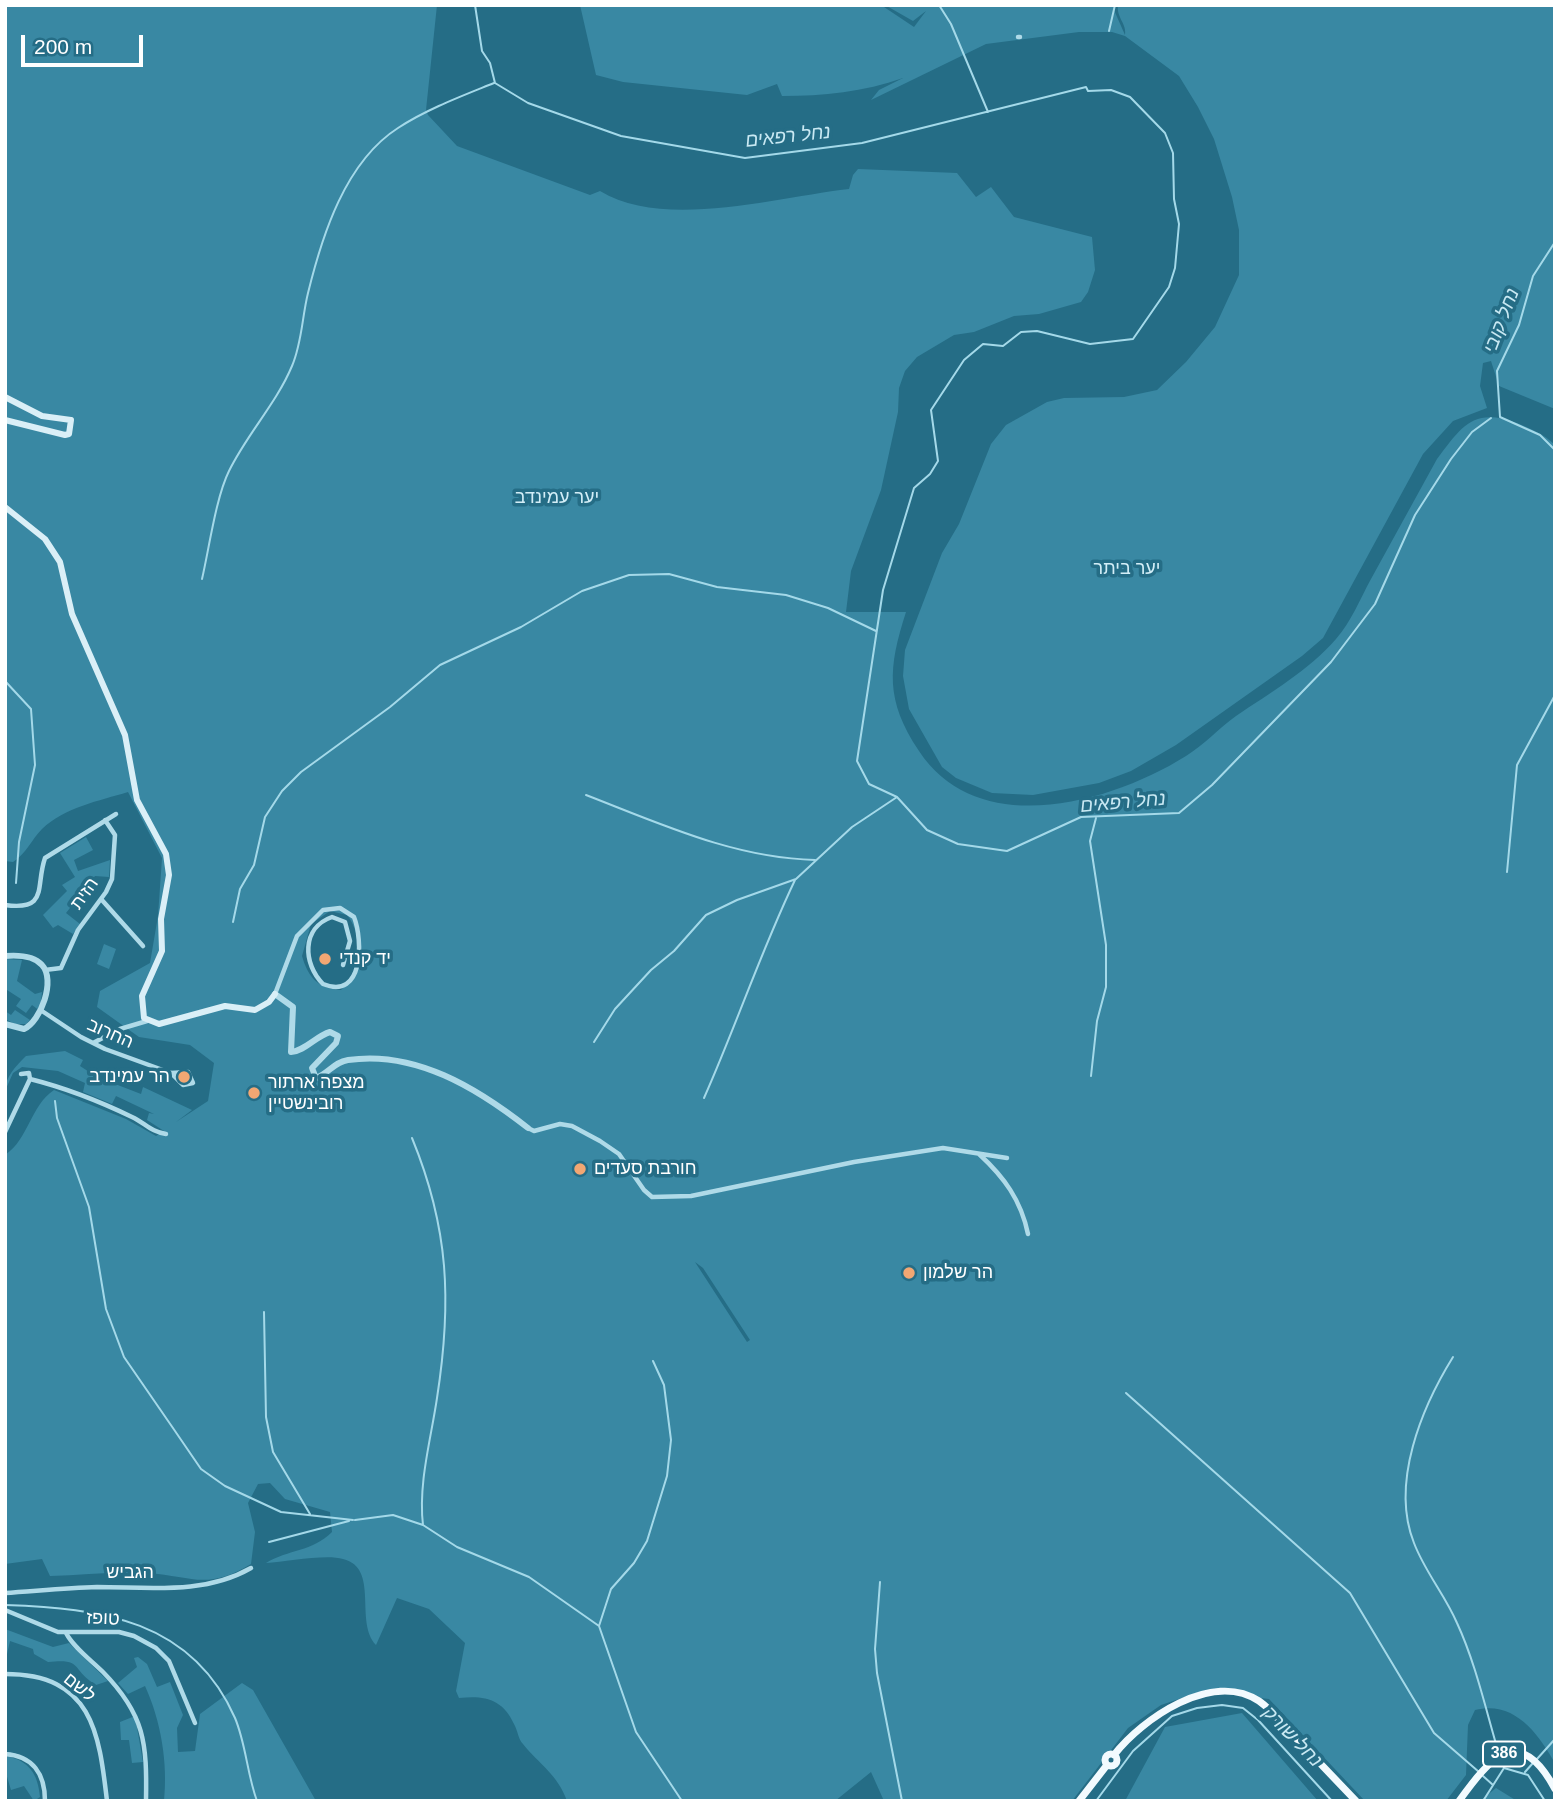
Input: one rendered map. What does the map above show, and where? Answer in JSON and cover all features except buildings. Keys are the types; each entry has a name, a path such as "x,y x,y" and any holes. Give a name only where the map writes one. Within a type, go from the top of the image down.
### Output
{"main road":[{"path":"5,397 42,416 65,416 71,420 72,425 69,434 65,435 5,420"},
{"path":"5,507 45,539 60,562 72,614 125,735 137,800 166,854 169,875 161,919 160,960 142,996 142,1013 147,1021 167,1023 229,1005 255,1010 269,1002 275,993"},
{"path":"1079,1801 1107,1765 1105,1756 1114,1755 1135,1730 1165,1709 1210,1695 1243,1695 1258,1701 1273,1714 1356,1801"},
{"name":"386","path":"1459,1801 1484,1766 1503,1754 1528,1756 1539,1764 1555,1789"}],"street":[{"path":"5,905 24,907 34,902 39,893 45,859 116,814"},
{"name":"הזית","path":"46,970 58,970 62,966 78,930 110,883 114,833 105,820"},
{"path":"101,899 143,946"},
{"path":"343,965 349,934 345,922 332,917 314,929 307,953 308,964 323,984 336,987 352,979 360,962 359,935 354,917 340,908 323,910 297,936 275,993 293,1007 291,1052 299,1051 323,1034 330,1032 338,1036 336,1043 312,1068 316,1078 335,1063 347,1060 422,1065 470,1089 528,1128 534,1130 560,1124 572,1126 600,1141 618,1154 652,1197 691,1196 821,1168 943,1148 1007,1158"},
{"path":"5,956 29,958 40,963 46,970 42,1011 26,1028 5,1024"},
{"name":"החרוב","path":"42,1011 92,1043 171,1073 188,1072 193,1077 193,1083 183,1085 171,1073"},
{"path":"92,1043 120,1028 147,1021"},
{"path":"5,1132 30,1079 29,1073 21,1074"},
{"path":"30,1079 85,1095 135,1118 155,1133 166,1134"},
{"path":"979,1153 1007,1182 1024,1213 1028,1234"},
{"name":"הגביש","path":"5,1593 52,1588 191,1587 223,1580 251,1567"},
{"name":"טופז","path":"5,1611 66,1633 119,1632 134,1636 156,1648 169,1661 195,1723"},
{"path":"66,1633 117,1687 136,1713 145,1742 146,1801"},
{"name":"לשם","path":"5,1674 30,1676 51,1684 70,1694 86,1710 97,1733 107,1801"},
{"path":"5,1754 24,1758 38,1769 44,1781 45,1801"}],"green space":[{"name":"יער עמינדב","path":"5,5 437,5 426,110 428,115 457,146 590,195 600,191 626,202 656,208 722,208 849,189 858,169 957,173 976,197 991,187 1014,217 1092,237 1095,270 1088,292 1081,302 1039,314 1014,316 974,332 954,335 917,357 905,371 899,388 898,412 881,490 851,571 846,612 906,612 893,667 895,699 900,716 919,751 944,779 975,796 1010,805 1046,805 1084,799 1121,788 1186,756 1236,716 1301,671 1336,639 1351,618 1437,459 1462,429 1479,419 1489,417 1517,423 1542,435 1555,445 1555,1763 1532,1730 1513,1714 1489,1708 1475,1710 1468,1725 1466,1775 1446,1801 1365,1801 1269,1699 1203,1691 1161,1705 1128,1728 1072,1801 884,1801 871,1772 835,1801 567,1801 553,1777 521,1742 510,1716 504,1709 492,1700 484,1698 459,1698 456,1691 465,1643 429,1609 397,1598 376,1645 367,1623 364,1584 361,1573 354,1564 343,1559 326,1557 266,1563 308,1547 332,1532 330,1512 285,1499 270,1483 258,1484 248,1503 255,1532 251,1564 222,1577 199,1580 135,1573 50,1576 42,1559 5,1564 5,1155 19,1140 46,1097 54,1090 126,1119 156,1136 164,1131 147,1120 149,1113 154,1114 116,1096 112,1104 83,1092 85,1083 58,1071 22,1067 13,1073 5,1091 9,1076 26,1056 65,1051 83,1060 80,1066 97,1077 141,1094 143,1087 192,1110 176,1122 208,1101 214,1063 190,1045 139,1037 97,1007 100,991 150,963 158,916 162,858 128,792 61,815 42,829 18,858 13,862 5,861","holes":["330,911 347,915 358,943 356,964 341,990 315,981 302,956 311,924","695,1262 703,1268 750,1340 747,1342"]},
{"name":"יער ביתר","path":"580,5 881,5 914,27 926,11 913,21 885,5 1115,5 1114,10 1125,35 1118,5 1555,5 1555,409 1499,386 1491,361 1483,363 1480,386 1487,408 1453,421 1423,454 1323,638 1302,656 1176,745 1131,771 1099,783 1033,795 992,793 956,778 942,767 909,709 903,676 905,650 942,553 959,524 991,444 1006,425 1047,402 1064,398 1124,397 1157,390 1186,362 1215,327 1239,275 1239,230 1214,139 1198,107 1179,76 1125,36 1112,32 1079,32 986,44 871,100 879,90 903,78 858,90 797,96 782,96 777,84 747,95 623,82 596,75"},
{"path":"86,837 93,850 74,860 78,871 110,860 109,877 95,876 66,913 80,924 73,934 58,925 53,928 43,915 67,891 62,885 75,877 60,853"},
{"path":"104,944 116,949 109,969 97,964"},
{"path":"5,959 22,960 17,981 35,994 42,992 40,1011 32,1005 26,1013 16,1006 21,999 7,990"},
{"path":"15,1010 30,1020 26,1024 15,1024 5,1019 5,1011 11,1015"},
{"path":"5,1629 53,1647 69,1643 108,1681 96,1685 72,1663 48,1662 34,1654 33,1649 10,1641 5,1663"},
{"path":"138,1657 147,1664 157,1687 170,1682 183,1715 177,1728 178,1752 195,1751 200,1714 242,1683 253,1690 316,1801 164,1801 164,1757 151,1699 145,1686 128,1694 118,1683 137,1667 134,1658"},
{"path":"1242,1713 1318,1801 1125,1801 1165,1727"},
{"path":"135,1716 143,1762 132,1763 129,1740 121,1740 120,1722"},
{"path":"5,1756 20,1761 31,1769 40,1797 34,1801 24,1786 11,1790 5,1770"},
{"path":"1496,1788 1517,1801 1480,1801"}],"waterway":[{"name":"נחל רפאים","path":"475,5 482,51 490,63 495,83 528,103 621,136 745,158 862,143 1086,87 1088,91 1111,90 1130,97 1165,133 1173,153 1174,199 1179,224 1175,268 1169,287 1133,339 1090,344 1037,331 1021,332 1003,346 983,344 964,360 931,410 938,461 930,474 914,488 883,590 857,761 869,784 897,797 927,830 958,844 1007,851 1081,817 1179,813 1212,785 1331,662 1375,604 1415,515 1451,459 1472,432 1491,418"},
{"path":"939,5 951,24 988,112"},
{"path":"1109,31 1115,5"},
{"path":"202,579 224,482 236,457 278,393 292,366 321,248 338,202 350,180 379,143 398,128 433,109 494,83"},
{"name":"נחל קובי","path":"1555,242 1533,276 1519,325 1497,371 1500,417 1540,435 1555,450"},
{"path":"233,922 240,889 254,865 265,817 282,791 301,772 390,707 440,665 521,627 582,591 629,575 669,574 717,587 786,595 828,608 876,631"},
{"path":"5,681 31,709 35,765 19,842 16,883"},
{"path":"1507,872 1517,765 1555,695"},
{"path":"586,795 698,838 756,853 815,860"},
{"path":"594,1042 615,1009 706,915 737,900 796,879 852,827 897,797"},
{"name":"נחל רפאים","path":"1091,1076 1097,1021 1106,987 1106,945 1090,841 1096,818"},
{"path":"704,1098 795,880"},
{"path":"55,1101 57,1118 89,1207 106,1309 124,1357 201,1469 225,1486 281,1512 353,1520"},
{"path":"412,1138 434,1203 444,1266 445,1297 442,1363 422,1494 423,1525"},
{"path":"264,1312 266,1417 273,1452 310,1514"},
{"path":"1453,1357 1430,1399 1413,1446 1406,1496 1408,1520 1419,1554 1464,1639 1499,1754"},
{"path":"599,1626 611,1589 634,1563 647,1541 667,1476 671,1440 664,1385 653,1361"},
{"path":"1126,1393 1350,1593 1434,1733 1479,1772"},
{"path":"355,1520 393,1515 423,1525 457,1547 529,1577 599,1626 636,1732 682,1801"},
{"path":"269,1542 349,1521"},
{"path":"880,1582 875,1649 877,1673 902,1801"},
{"path":"5,1605 75,1610 109,1616 140,1626 169,1640 194,1659 217,1685 235,1718 257,1801"},
{"name":"נחל שורק","path":"1096,1801 1133,1751 1172,1716 1197,1708 1222,1705 1243,1708 1258,1720 1332,1801"},
{"path":"1537,1759 1555,1739"},
{"path":"1501,1760 1504,1768"},
{"path":"1525,1772 1533,1763"},
{"name":"נחל שורק","path":"1483,1801 1504,1768 1528,1775 1545,1801"},
{"path":"1483,1776 1493,1785"}],"place":[{"name":"יד קנדי","path":"325,959"},
{"name":"הר עמינדב","path":"184,1077"},
{"name":"מצפה ארתור רובינשטיין","path":"254,1093"},
{"name":"חורבת סעדים","path":"580,1169"},
{"name":"הר שלמון","path":"909,1273"}]}
